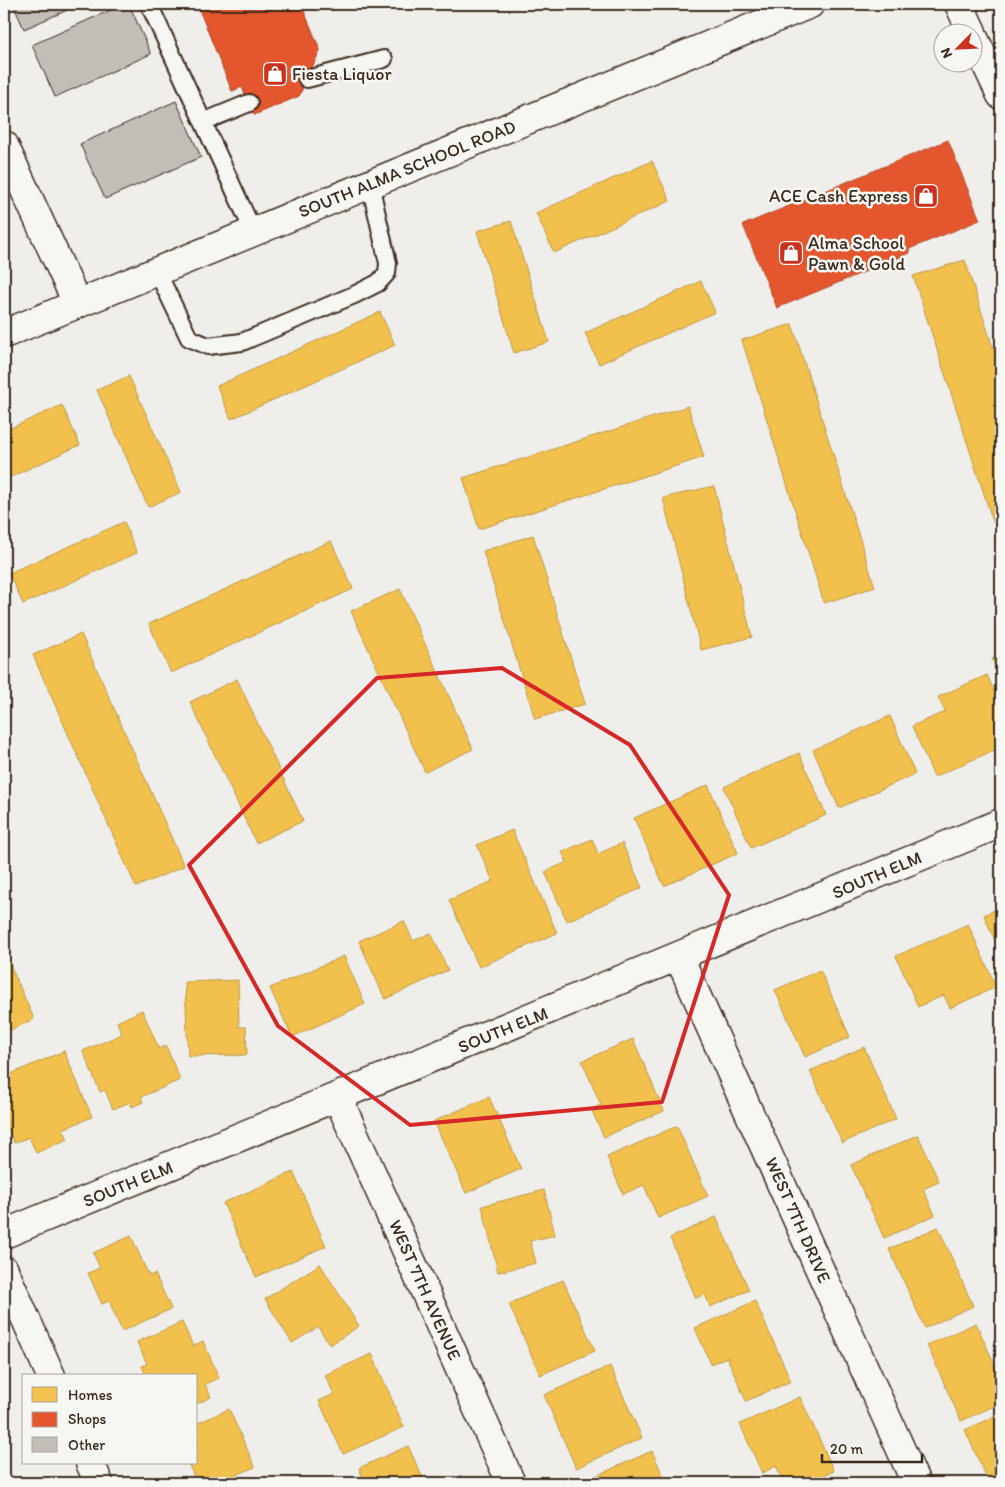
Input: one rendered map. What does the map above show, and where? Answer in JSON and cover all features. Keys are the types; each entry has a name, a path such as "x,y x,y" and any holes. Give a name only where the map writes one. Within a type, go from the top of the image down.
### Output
{"street":[{"name":"SOUTH ALMA SCHOOL ROAD","path":"4,334 810,4"},
{"path":"958,4 967,22"},
{"path":"982,55 1001,96"},
{"path":"4,145 77,304"},
{"name":"SOUTH ELM","path":"4,1234 338,1098 1001,823"},
{"name":"WEST 7TH DRIVE","path":"680,957 916,1483"},
{"name":"WEST 7TH AVENUE","path":"338,1098 511,1483"},
{"path":"4,1270 50,1374"},
{"path":"90,1464 99,1483"}],"lane":[{"path":"149,4 253,231"},
{"path":"307,79 384,59"},
{"path":"203,122 249,103"},
{"path":"157,271 190,338 208,346 242,342 378,283 386,273 388,262 370,184"}],"highlighted area":[{"path":"502,668 630,745 729,895 662,1102 410,1125 278,1026 189,865 377,678"}],"building: Homes":[{"path":"652,161 670,201 554,253 536,213"},
{"path":"511,221 549,342 514,353 477,231"},
{"path":"965,260 1001,373 1001,536 998,537 913,276"},
{"path":"701,281 715,312 599,364 585,333"},
{"path":"380,312 395,345 231,419 217,386"},
{"path":"792,324 875,587 824,603 742,340"},
{"path":"129,376 181,492 148,507 97,390"},
{"path":"62,405 80,445 4,480 4,431"},
{"path":"688,406 704,457 479,529 463,478"},
{"path":"714,486 752,637 701,650 663,498"},
{"path":"124,522 137,553 23,604 9,573"},
{"path":"533,535 585,704 535,719 483,551"},
{"path":"331,541 353,589 171,673 149,624"},
{"path":"400,589 473,749 425,772 351,611"},
{"path":"81,634 184,866 136,887 33,655"},
{"path":"1001,655 1001,680 992,659"},
{"path":"987,675 1001,707 1001,747 934,777 912,726 945,712 938,697"},
{"path":"237,679 303,821 256,843 190,702"},
{"path":"890,716 915,774 839,808 813,750"},
{"path":"799,753 826,815 751,848 724,787"},
{"path":"708,785 738,853 664,886 634,818"},
{"path":"512,830 557,933 479,967 449,900 493,881 477,845"},
{"path":"592,839 598,854 622,843 642,888 567,921 545,872 567,862 562,852"},
{"path":"1001,907 1001,955 984,915"},
{"path":"404,921 413,941 431,933 448,970 385,999 359,941"},
{"path":"968,924 996,987 950,1008 944,995 918,1007 896,956"},
{"path":"4,951 34,1019 4,1033"},
{"path":"344,956 365,1004 292,1037 270,988"},
{"path":"820,970 850,1037 805,1057 775,990"},
{"path":"238,980 239,1027 246,1027 247,1055 188,1056 185,982"},
{"path":"142,1010 159,1049 166,1046 180,1080 141,1097 143,1102 132,1107 130,1102 113,1109 105,1090 100,1092 83,1051 122,1034 117,1022"},
{"path":"633,1039 664,1111 604,1137 591,1109 601,1105 582,1061"},
{"path":"864,1047 896,1119 842,1143 810,1071"},
{"path":"64,1051 92,1117 63,1129 68,1139 36,1153 29,1137 14,1143 4,1117 4,1077"},
{"path":"489,1097 521,1169 466,1193 434,1121"},
{"path":"677,1126 708,1196 658,1218 644,1185 623,1194 607,1157"},
{"path":"918,1135 939,1182 923,1189 935,1215 884,1238 851,1165"},
{"path":"293,1172 326,1246 256,1277 223,1203"},
{"path":"544,1190 555,1235 530,1241 536,1263 498,1272 482,1206"},
{"path":"716,1217 749,1290 710,1307 705,1294 696,1298 670,1238"},
{"path":"938,1227 973,1306 925,1328 889,1249"},
{"path":"131,1236 149,1276 155,1274 171,1309 122,1331 109,1301 102,1304 88,1273 100,1268 93,1253"},
{"path":"320,1264 359,1326 330,1345 318,1327 292,1343 265,1299"},
{"path":"563,1280 595,1351 540,1375 509,1304"},
{"path":"755,1301 791,1381 746,1401 727,1357 711,1364 695,1328"},
{"path":"182,1322 193,1346 203,1341 219,1378 205,1384 211,1397 198,1403 198,1374 145,1374 142,1366 147,1364 137,1342"},
{"path":"976,1323 1001,1379 1001,1403 961,1421 927,1345"},
{"path":"372,1354 404,1427 343,1454 319,1401 334,1394 325,1375"},
{"path":"610,1366 642,1438 576,1468 544,1395"},
{"path":"800,1397 834,1471 806,1483 784,1483 776,1466 762,1473 740,1424"},
{"path":"229,1409 255,1467 224,1480 226,1483 197,1483 188,1464 198,1464 198,1423"},
{"path":"1001,1414 1001,1483 989,1483 965,1430"},
{"path":"408,1446 425,1483 365,1483 359,1468"},
{"path":"652,1451 664,1478 653,1483 591,1483 589,1479"}],"building: Shops":[{"path":"197,4 301,4 320,50 299,96 254,115 242,87 232,91"},
{"path":"197,4 301,4 320,50 299,96 254,115 242,87 232,91"},
{"path":"948,140 980,220 909,249 910,253 777,308 743,225"}],"building: Other":[{"path":"13,4 81,4 24,29"},
{"path":"124,4 129,4 151,54 55,97 32,45"},
{"path":"176,101 201,157 105,199 80,144"}],"place":[{"name":"Fiesta Liquor","path":"275,74"},
{"name":"ACE Cash Express","path":"926,196"},
{"name":"Alma School Pawn & Gold","path":"791,253"}]}
